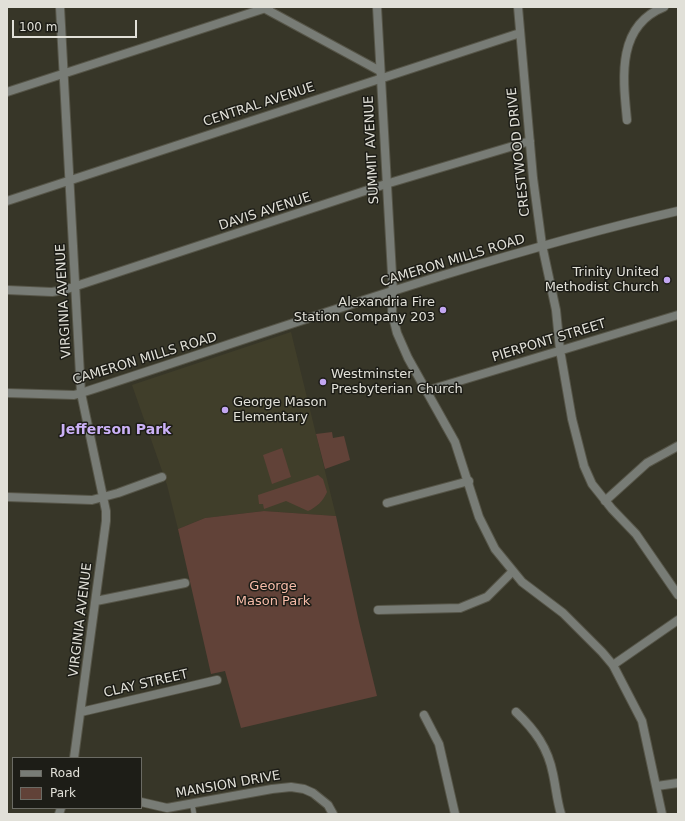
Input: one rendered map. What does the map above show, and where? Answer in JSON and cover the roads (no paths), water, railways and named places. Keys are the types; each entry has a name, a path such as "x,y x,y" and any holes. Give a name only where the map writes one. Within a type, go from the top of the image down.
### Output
{"street":[{"name":"VIRGINIA AVENUE","path":"60,7 74,287 81,393 103,497 106,521 74,757"},
{"name":"SUMMIT AVENUE","path":"377,7 393,292 392,313 397,333 408,358 455,442 479,517 495,549 512,572 522,582 568,618 613,665 642,721 662,814"},
{"name":"CRESTWOOD DRIVE","path":"518,7 530,141 542,245 556,310 560,350 572,419 584,466 592,484 605,501 636,534 678,595"},
{"path":"627,120 624,67 628,46 637,28 647,16 664,7"},
{"path":"7,92 264,8 380,74"},
{"name":"CENTRAL AVENUE","path":"7,201 380,74 520,33"},
{"name":"DAVIS AVENUE","path":"7,290 52,292 74,287 386,184 530,141"},
{"name":"CAMERON MILLS ROAD","path":"7,393 81,393 542,245 678,211"},
{"name":"PIERPONT STREET","path":"426,391 678,315"},
{"path":"605,501 647,463 678,446"},
{"path":"7,497 92,500 162,477"},
{"path":"387,503 468,481"},
{"path":"378,610 460,608 487,597 512,572"},
{"path":"96,601 185,582"},
{"path":"613,665 678,620"},
{"name":"CLAY STREET","path":"81,712 217,680"},
{"path":"516,712 530,725 544,744 553,773 561,814"},
{"path":"424,715 439,744 455,814"},
{"path":"657,786 678,783"},
{"name":"MANSION DRIVE","path":"142,802 167,808 272,789 291,787 304,789 313,793 328,805 333,814"}],"lane":[{"path":"192,803 194,814"}],"place":[{"name":"Trinity United Methodist Church","path":"667,280"},
{"name":"Alexandria Fire Station Company 203","path":"443,310"},
{"name":"Westminster Presbyterian Church","path":"323,382"},
{"name":"George Mason Elementary","path":"225,410"}],"district":[{"name":"Jefferson Park","path":"116,430"}],"park label":[{"name":"George Mason Park","path":"273,594"}]}
